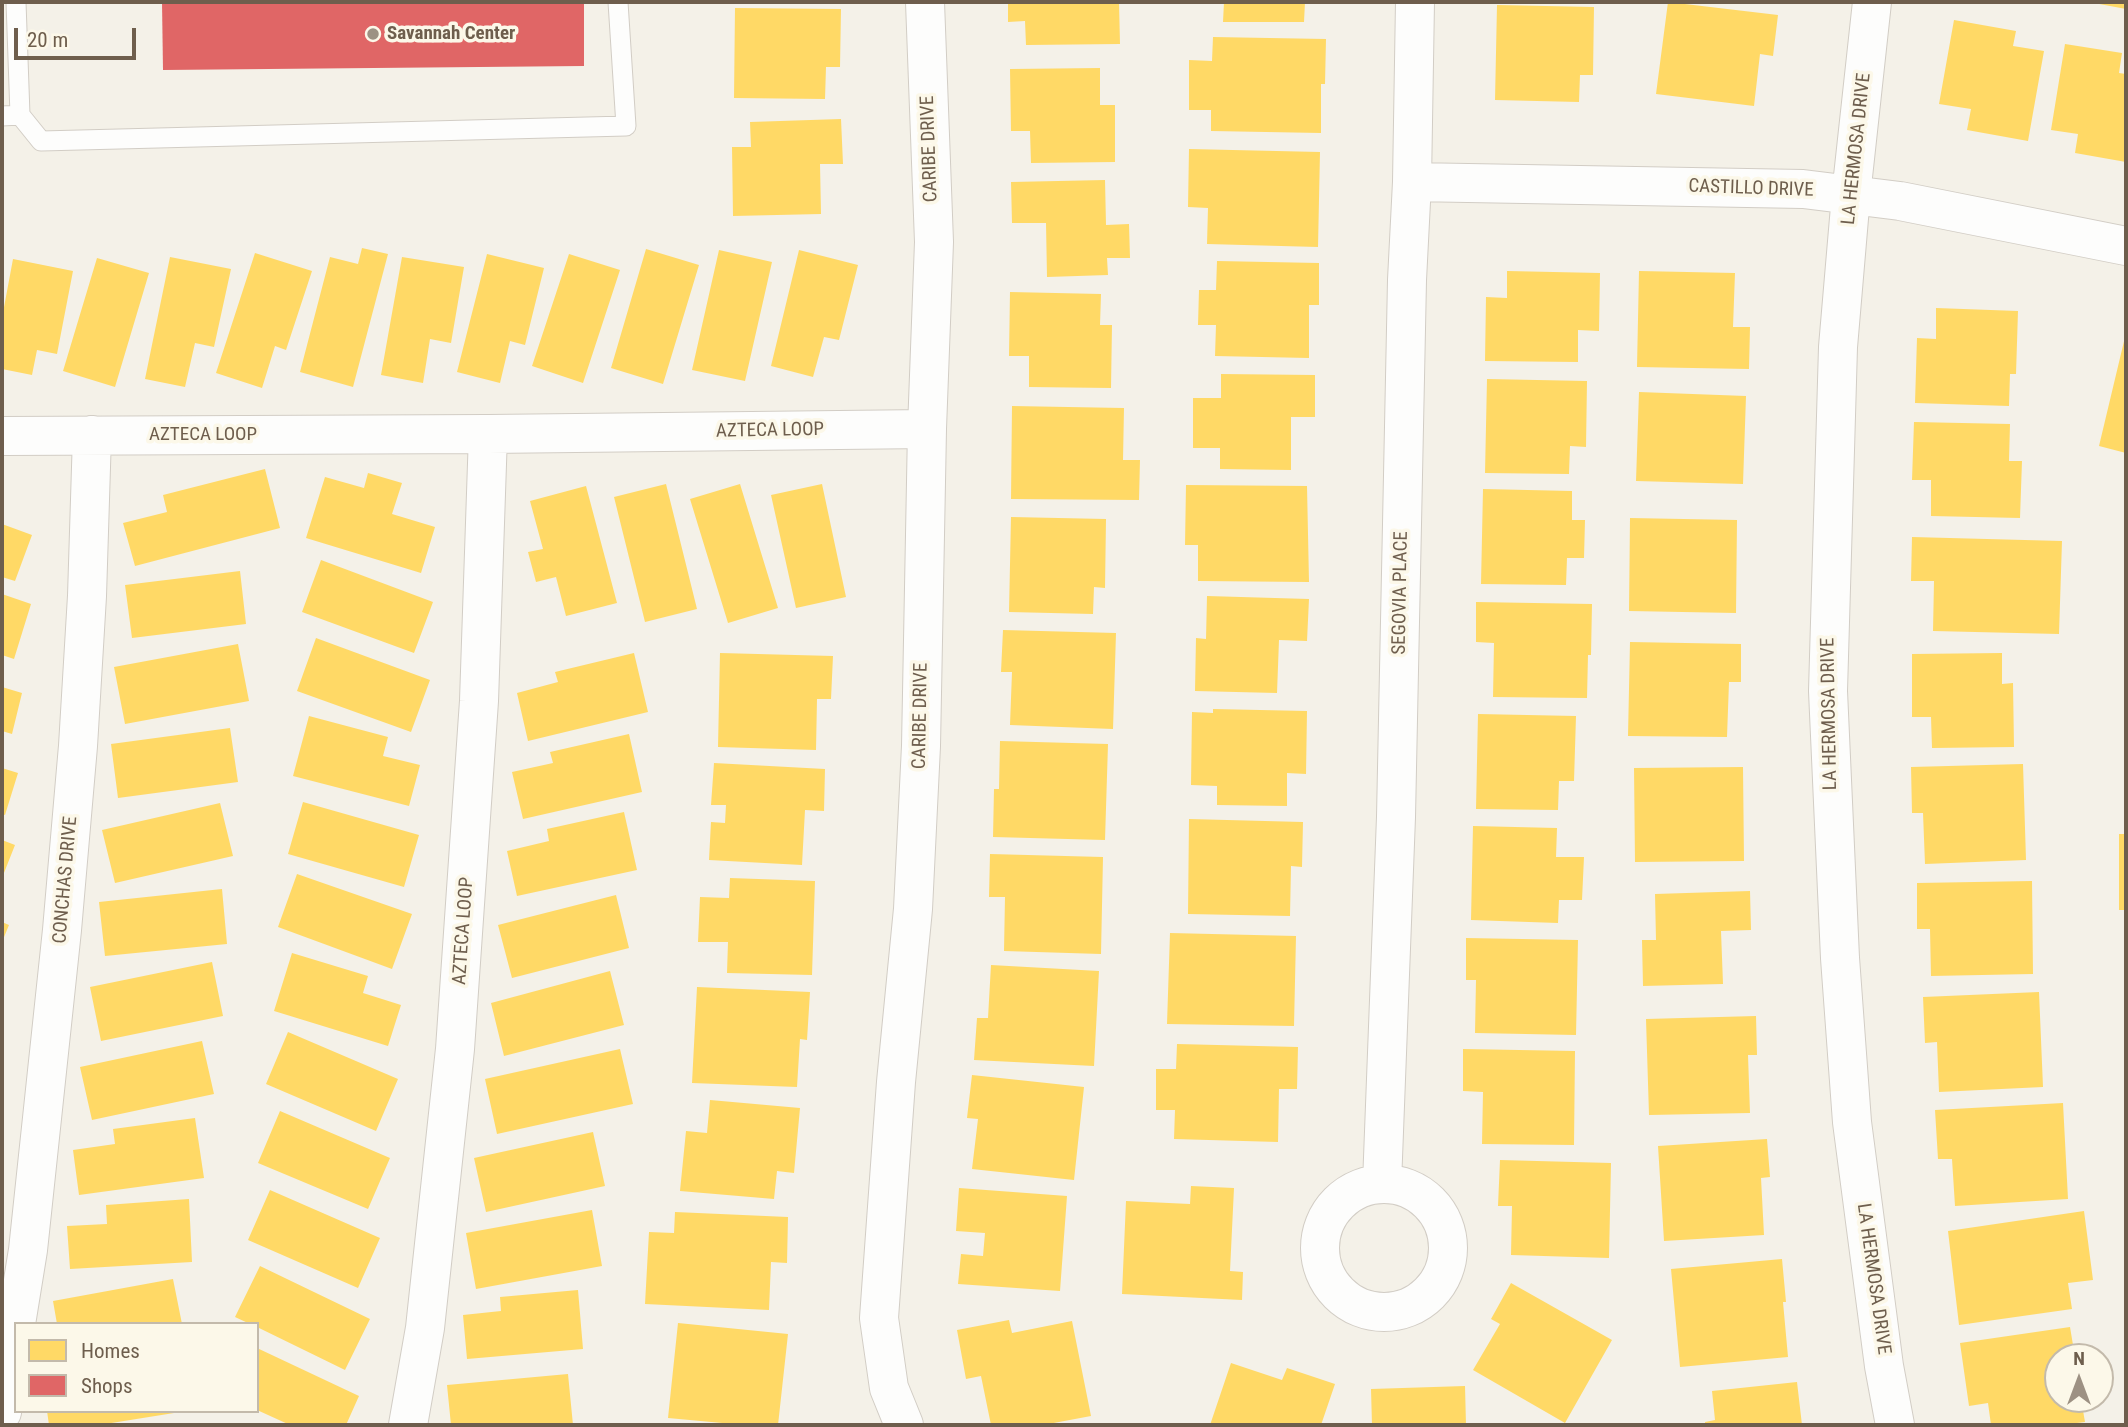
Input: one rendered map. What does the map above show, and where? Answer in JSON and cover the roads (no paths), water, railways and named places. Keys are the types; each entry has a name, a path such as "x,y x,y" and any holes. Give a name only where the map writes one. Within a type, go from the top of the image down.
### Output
{"street":[{"name":"CARIBE DRIVE","path":"904,1425 889,1388 879,1318 896,1082 913,909 921,746 927,429 934,242 925,2"},
{"name":"SEGOVIA PLACE","path":"1382,1184 1396,817 1415,2"},
{"name":"LA HERMOSA DRIVE","path":"1872,2 1838,347 1828,691 1840,958 1852,1122 1884,1366 1895,1425"},
{"name":"CASTILLO DRIVE","path":"1412,182 1803,189 1900,201 2126,246"},
{"name":"AZTECA LOOP","path":"2,436 927,429"},
{"name":"AZTECA LOOP","path":"408,1425 425,1328 455,1049 479,701 488,434"},
{"name":"CONCHAS DRIVE","path":"16,1322 28,1250 62,930 78,746 87,596 92,435"},
{"name":"CONCHAS DRIVE","path":"2,1412 14,1337"}],"lane":[{"path":"16,2 11,116 41,141 626,126 618,2"}],"place":[{"name":"Savannah Center","path":"373,34"}]}
